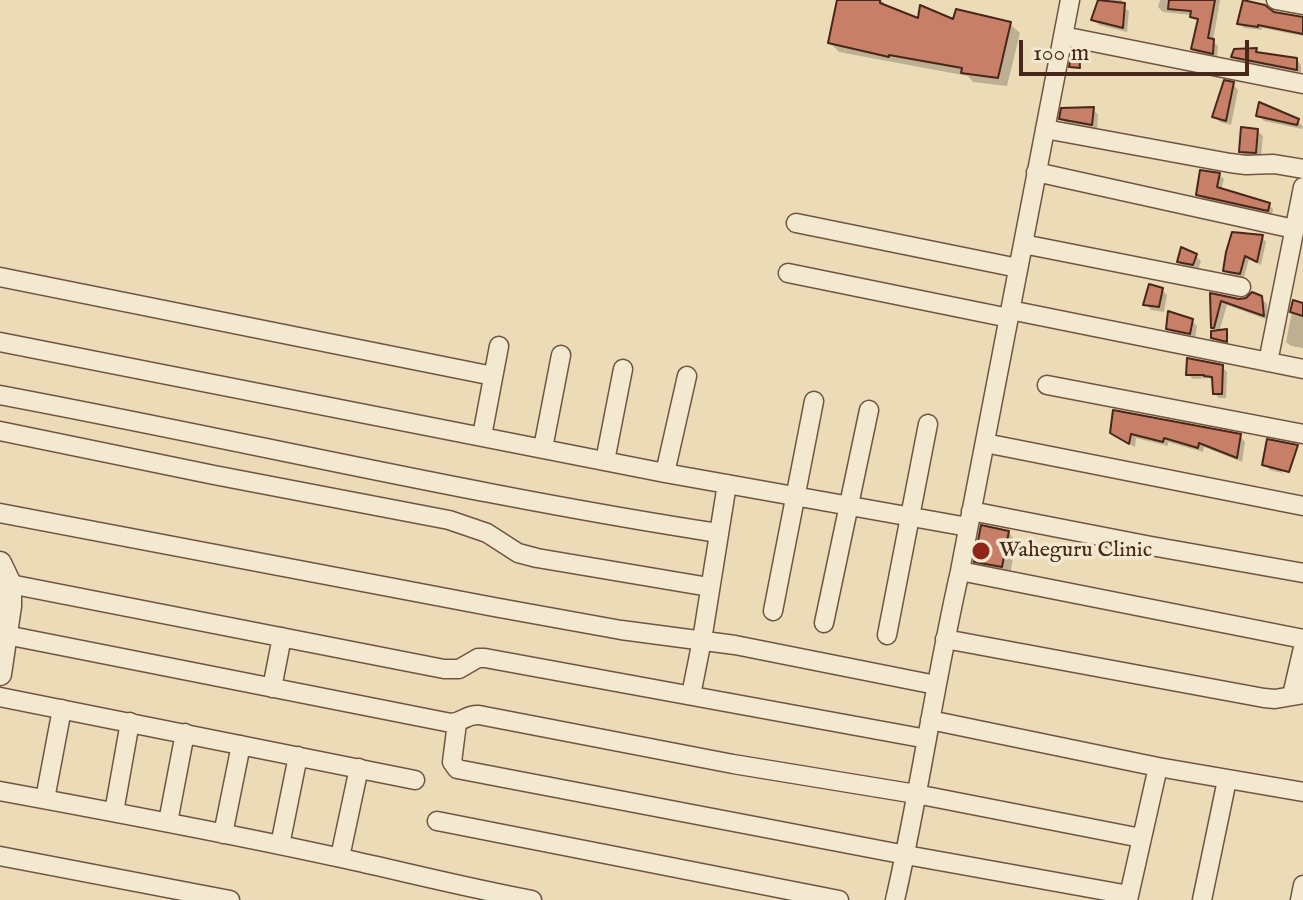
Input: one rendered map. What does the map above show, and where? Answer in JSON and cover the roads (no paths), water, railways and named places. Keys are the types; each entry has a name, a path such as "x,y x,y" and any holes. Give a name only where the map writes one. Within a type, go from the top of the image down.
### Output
{"street":[{"path":"895,900 1070,0"},
{"path":"1276,0 1303,5"},
{"path":"1063,36 1303,84"},
{"path":"1045,129 1230,163 1274,164 1303,169"},
{"path":"1036,172 1294,229"},
{"path":"1268,362 1303,187"},
{"path":"796,223 1018,268"},
{"path":"1023,244 1241,287"},
{"path":"788,273 1303,369"},
{"path":"0,277 493,376"},
{"path":"0,342 796,497 910,517 969,519 1151,546 1303,573"},
{"path":"482,436 499,346"},
{"path":"543,448 561,355"},
{"path":"605,461 623,369"},
{"path":"665,473 687,376"},
{"path":"1047,385 1303,434"},
{"path":"0,395 401,476 718,533"},
{"path":"773,611 814,401"},
{"path":"824,623 869,410"},
{"path":"887,635 928,424"},
{"path":"0,431 449,520 487,533 518,553 537,558 709,587"},
{"path":"985,443 1303,506"},
{"path":"691,695 727,484"},
{"path":"0,513 494,607 621,630 735,645 936,685"},
{"path":"0,563 10,606 0,674"},
{"path":"960,571 1303,639"},
{"path":"5,583 444,669 459,669 478,658 485,658 927,739"},
{"path":"6,635 451,723 457,723 471,714 479,715 1141,838"},
{"path":"272,688 282,637"},
{"path":"945,639 1275,699 1297,694 1303,648"},
{"path":"0,697 415,780"},
{"path":"45,799 62,709"},
{"path":"930,720 1158,767 1303,792"},
{"path":"114,812 130,722"},
{"path":"457,723 452,762 457,769 1128,898 1158,767"},
{"path":"168,822 185,733"},
{"path":"223,834 241,745"},
{"path":"280,845 298,756"},
{"path":"340,857 359,768"},
{"path":"1202,900 1227,780"},
{"path":"0,791 340,857 440,882 532,900"},
{"path":"437,821 839,900"},
{"path":"0,856 230,900"},
{"path":"1300,900 1303,885"}],"place":[{"name":"Waheguru Clinic","path":"981,551"}]}
